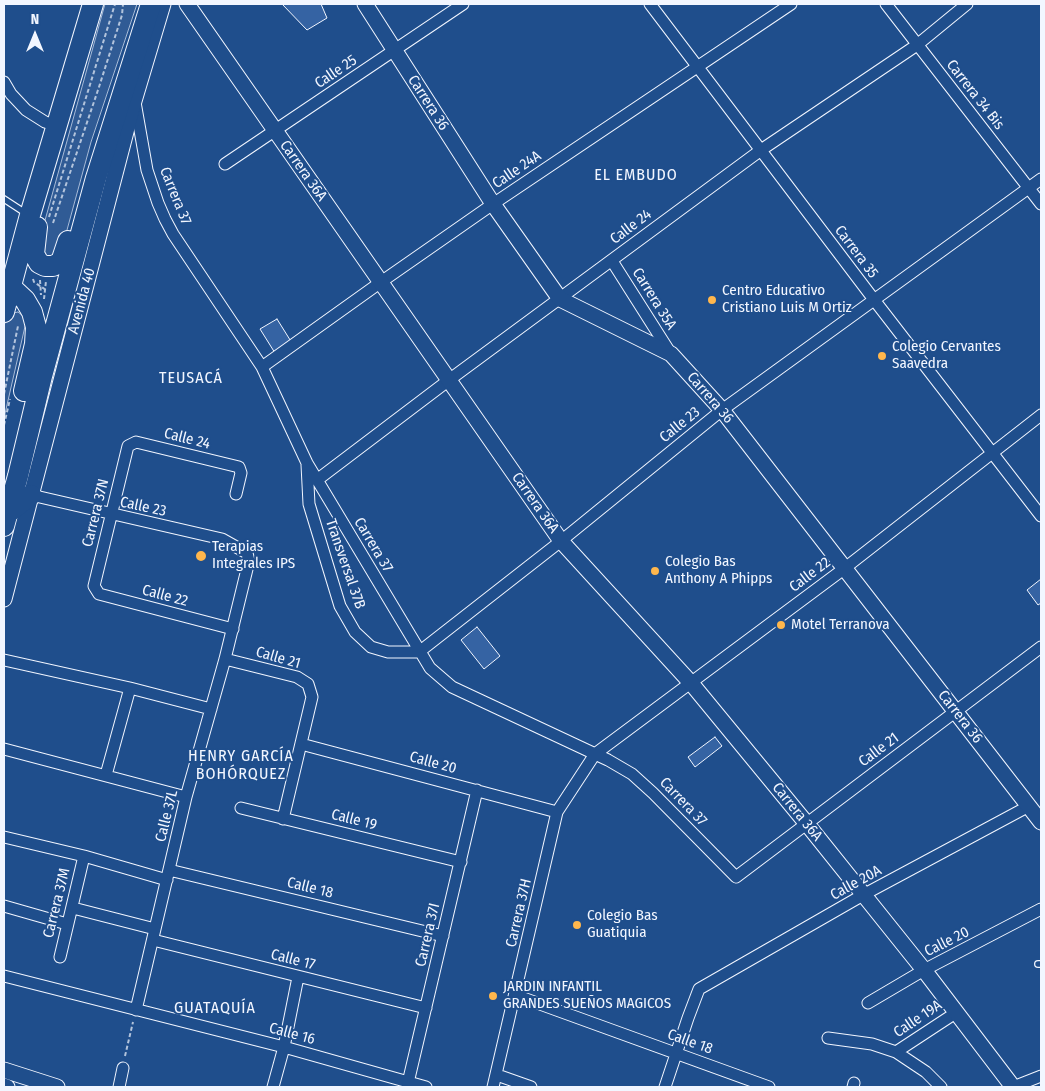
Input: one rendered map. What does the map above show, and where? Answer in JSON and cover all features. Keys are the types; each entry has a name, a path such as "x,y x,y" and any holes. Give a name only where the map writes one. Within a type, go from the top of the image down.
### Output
{"highway":[{"path":"22,459 16,425 36,344 34,315 26,300 5,298 39,218 39,186 93,4"},
{"name":"Avenida 40","path":"5,520 96,178 151,4"},
{"path":"39,186 40,205 34,254 39,268 53,266 61,262 79,196 96,178"},
{"path":"5,520 31,495"}],"street":[{"name":"Avenida 40","path":"4,599 134,101 163,4"},
{"name":"Carrera 36A","path":"187,4 561,541 691,683 924,970"},
{"name":"Carrera 36","path":"365,4 493,204 560,299 671,354 722,410 1041,822"},
{"name":"Calle 25","path":"225,164 463,4"},
{"name":"Carrera 35","path":"650,4 1041,516"},
{"name":"Calle 24A","path":"262,367 493,204 791,4"},
{"name":"Carrera 34 Bis","path":"886,4 1041,204"},
{"name":"Calle 24","path":"316,480 761,150 917,45 968,4"},
{"path":"4,82 8,96 35,117 58,126"},
{"name":"Carrera 37","path":"134,101 147,170 165,219 173,234 262,367 306,464 430,668 452,687 620,766 643,783 736,877"},
{"name":"Calle 23","path":"419,652 561,541 722,410 1041,179"},
{"name":"Carrera 35A","path":"612,260 671,354"},
{"name":"Calle 22","path":"595,754 845,568 1041,415"},
{"name":"Calle 24","path":"128,446 136,442 239,467 241,473 236,494"},
{"name":"Carrera 37N","path":"94,586 128,446"},
{"name":"Transversal 37B","path":"306,464 309,504 340,606 355,632 371,647 388,652 419,652"},
{"name":"Calle 23","path":"31,495 222,540 247,553"},
{"name":"Calle 37L","path":"136,1010 186,797 233,629 249,561 247,553"},
{"name":"Calle 22","path":"94,586 99,594 233,629"},
{"name":"Calle 21","path":"736,877 1041,647"},
{"name":"Calle 21","path":"225,659 297,677 308,684 312,697 301,744"},
{"path":"4,660 130,688 211,709"},
{"path":"106,775 130,688"},
{"path":"283,819 301,744"},
{"name":"Calle 20","path":"301,744 557,812"},
{"path":"4,749 186,797"},
{"name":"Carrera 37H","path":"494,1087 557,812 595,754"},
{"name":"Carrera 37I","path":"408,1085 477,790"},
{"name":"Calle 20A","path":"676,1053 699,989 863,896 1029,806"},
{"name":"Calle 19","path":"241,808 461,862"},
{"name":"Calle 18","path":"4,837 443,936"},
{"name":"Carrera 37M","path":"60,957 84,856"},
{"path":"4,906 67,924"},
{"name":"Calle 17","path":"72,908 298,977 426,1008"},
{"name":"Calle 20","path":"868,1003 924,970 1041,910"},
{"path":"924,970 1013,1087 1041,1076"},
{"name":"Calle 16","path":"4,976 284,1047 408,1085 426,1087"},
{"path":"273,1087 284,1047 298,977"},
{"name":"Calle 18","path":"515,995 770,1087"},
{"name":"Calle 19A","path":"896,1052 957,1012"},
{"path":"828,1038 872,1044 896,1052 926,1072 941,1087"},
{"path":"665,1087 676,1053"},
{"path":"4,1064 13,1068 11,1072 57,1087"},
{"path":"119,1087 123,1068"},
{"path":"497,1075 531,1087"}],"lane":[{"path":"4,199 39,218"}],"path":[{"path":"39,218 115,4"},
{"path":"52,224 99,87 122,15 123,4"},
{"path":"34,315 42,293 39,268"},
{"path":"39,268 34,282 46,290"},
{"path":"4,394 19,320 34,315 45,296 46,290 39,268"},
{"path":"4,425 10,398"},
{"path":"123,1068 136,1010"}],"shaded area":[{"path":"105,4 137,4 91,142 61,252 42,260 39,242"},
{"path":"18,312 26,322 4,418 4,325 9,314"}],"building":[{"path":"282,4 321,4 327,18 307,30"},
{"path":"277,319 292,343 275,353 260,329"},
{"path":"1041,579 1041,603 1038,605 1027,590"},
{"path":"477,627 500,656 484,669 461,640"},
{"path":"715,737 722,746 695,767 688,757"}],"place":[{"name":"Centro Educativo Cristiano Luis M Ortiz","path":"712,300"},
{"name":"Colegio Cervantes Saavedra","path":"882,356"},
{"name":"Terapias Integrales IPS","path":"201,556"},
{"name":"Colegio Bas Anthony A Phipps","path":"655,571"},
{"name":"Motel Terranova","path":"781,625"},
{"name":"Colegio Bas Guatiquia","path":"577,925"},
{"name":"JARDIN INFANTIL GRANDES SUEÑOS MAGICOS","path":"493,996"}],"district":[{"name":"EL EMBUDO","path":"636,176"},
{"name":"TEUSACÁ","path":"191,379"},
{"name":"HENRY GARCÍA BOHÓRQUEZ","path":"241,766"},
{"name":"GUATAQUÍA","path":"215,1009"}]}
